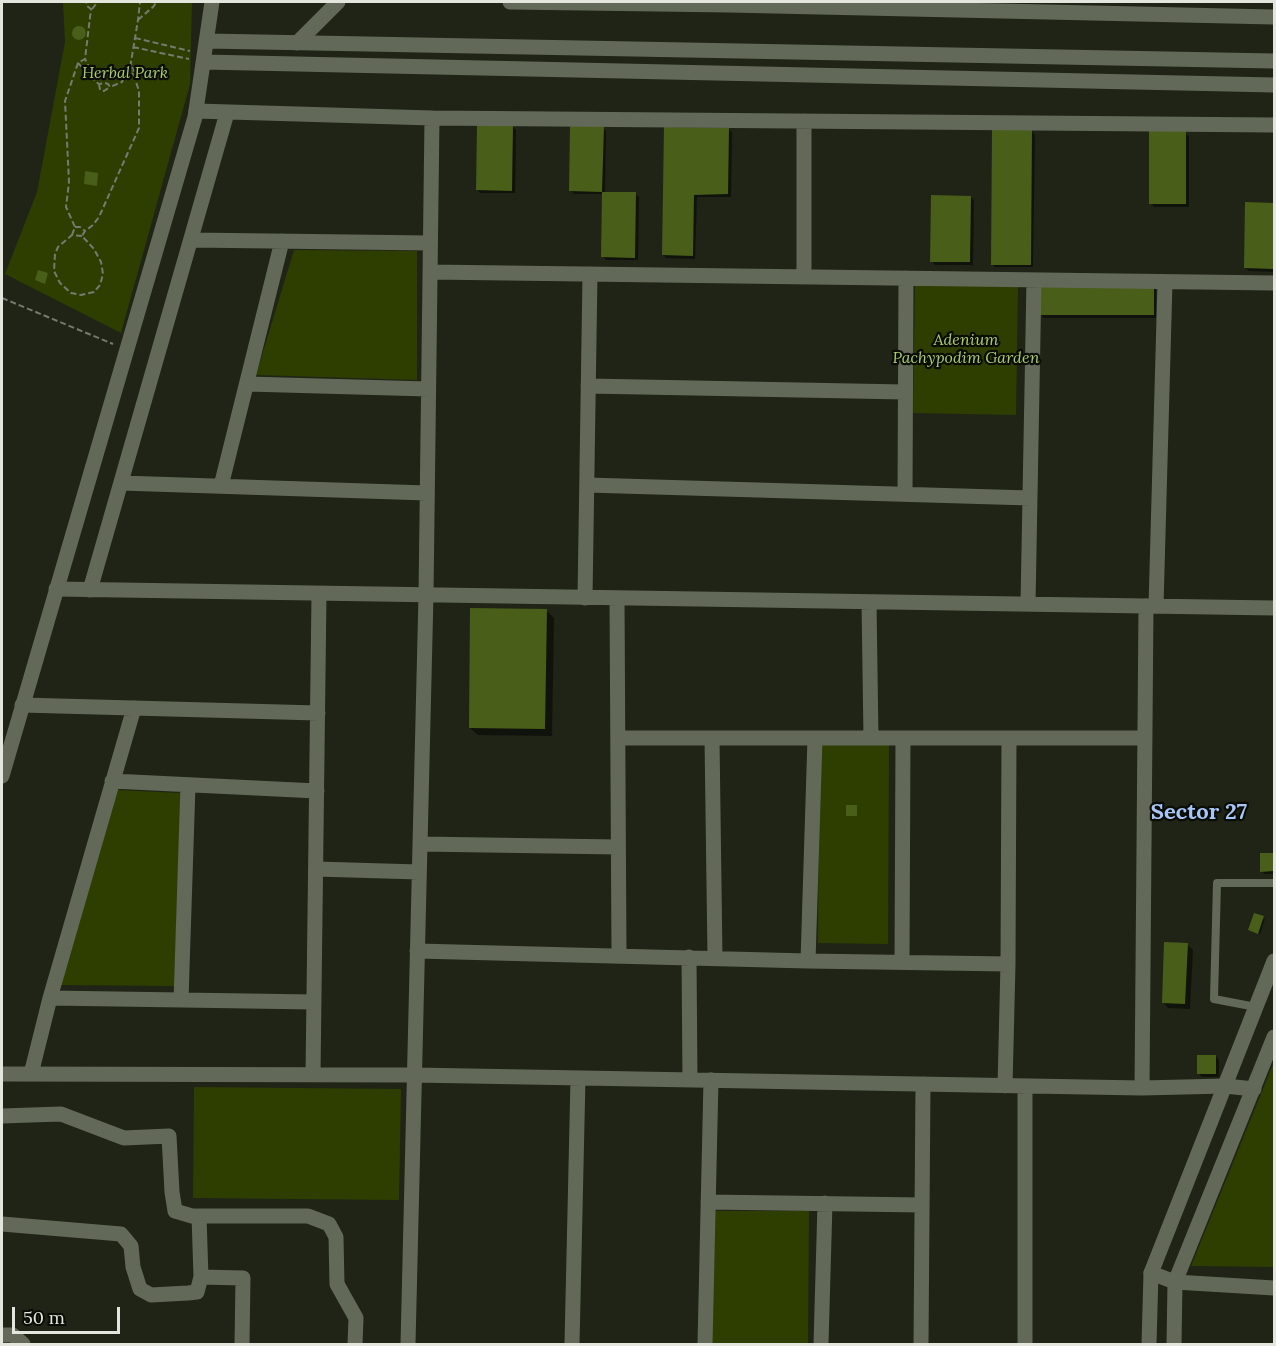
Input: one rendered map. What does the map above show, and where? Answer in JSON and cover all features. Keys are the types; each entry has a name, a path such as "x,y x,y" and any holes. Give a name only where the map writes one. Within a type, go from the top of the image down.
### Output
{"street":[{"path":"2,776 196,111 212,2"},
{"path":"297,43 338,2"},
{"path":"510,2 729,3 1275,17"},
{"path":"205,52 297,43 1275,61"},
{"path":"205,52 1275,85"},
{"path":"196,111 432,118 1275,125"},
{"path":"90,590 227,112"},
{"path":"408,1344 426,595 432,118"},
{"path":"804,122 804,277"},
{"path":"190,240 430,243"},
{"path":"220,486 282,241"},
{"path":"430,272 1275,283"},
{"path":"585,598 590,274"},
{"path":"905,494 906,278"},
{"path":"1028,604 1034,280"},
{"path":"1142,1088 1145,738 1165,282"},
{"path":"247,384 428,389"},
{"path":"588,386 905,392"},
{"path":"121,483 427,493"},
{"path":"587,485 1030,498"},
{"path":"56,589 1275,608"},
{"path":"314,1075 319,594"},
{"path":"617,598 619,955"},
{"path":"869,602 871,738"},
{"path":"22,705 318,713"},
{"path":"31,1074 50,998 134,708"},
{"path":"618,738 1145,738"},
{"path":"712,738 715,958"},
{"path":"808,961 815,738"},
{"path":"902,962 903,738"},
{"path":"1005,1086 1010,738"},
{"path":"112,781 317,791"},
{"path":"181,1000 188,786"},
{"path":"420,844 618,847"},
{"path":"316,869 419,872"},
{"path":"417,951 1008,964"},
{"path":"689,957 690,1080"},
{"path":"1149,1344 1151,1273 1275,961"},
{"path":"50,998 314,1002"},
{"path":"1174,1344 1175,1282 1275,1037"},
{"path":"2,1074 414,1075 1142,1088 1225,1086 1254,1089"},
{"path":"572,1344 578,1078"},
{"path":"705,1344 711,1080"},
{"path":"921,1344 923,1084"},
{"path":"1025,1086 1025,1344"},
{"path":"2,1116 61,1114 124,1137 169,1136 175,1212 192,1216 308,1216 329,1224 336,1237 337,1284 356,1318 355,1344"},
{"path":"708,1202 922,1204"},
{"path":"821,1344 825,1203"},
{"path":"2,1224 121,1234 130,1246 133,1267 140,1289 151,1295 197,1292 201,1277 199,1216"},
{"path":"1151,1273 1175,1282 1275,1288"},
{"path":"201,1277 243,1278 242,1344"},
{"path":"2,1335 13,1335 23,1344"}],"lane":[{"path":"1256,1007 1214,999 1217,883 1275,883"}],"path":[{"path":"86,2 91,9"},
{"path":"84,70 88,65 85,58 91,9 96,2"},
{"path":"78,63 99,84 100,90 104,91 122,82 126,70 130,68 140,2"},
{"path":"138,20 156,2"},
{"path":"135,38 188,51 205,52"},
{"path":"134,47 205,52"},
{"path":"72,235 82,236 94,249 101,262 103,274 100,285 94,292 81,295 70,293 60,283 54,271 55,254 58,247 72,235 75,227 66,207 69,182 65,101 78,63 85,58"},
{"path":"82,236 99,217 139,128 139,91 134,68 130,68"},
{"path":"126,74 131,76 134,73"},
{"path":"99,84 105,83 110,87"},
{"path":"75,227 80,227 85,231"},
{"path":"2,298 127,349"}],"green space":[{"name":"Herbal Park","path":"63,2 192,2 190,84 121,333 5,274 37,192 65,42"},
{"path":"294,250 417,251 417,380 256,375"},
{"name":"Adenium Pachypodim Garden","path":"915,284 1018,286 1016,415 913,413"},
{"path":"819,743 889,744 888,944 818,943"},
{"path":"116,790 181,793 174,986 58,985"},
{"path":"1274,1062 1274,1267 1191,1266"},
{"path":"194,1087 401,1089 399,1200 193,1198"},
{"path":"711,1211 809,1211 808,1344 710,1344"}],"building":[{"path":"79,26 84,28 86,33 84,38 79,40 74,38 72,33 74,28"},
{"path":"477,125 513,126 512,191 476,190"},
{"path":"570,126 604,126 602,192 569,191"},
{"path":"664,127 729,128 728,194 694,195 693,256 662,255"},
{"path":"992,129 1032,130 1031,265 991,265"},
{"path":"1149,131 1186,131 1186,204 1149,204"},
{"path":"85,171 98,173 97,186 84,184"},
{"path":"602,192 636,192 635,258 601,257"},
{"path":"931,195 971,196 970,262 930,262"},
{"path":"1245,202 1274,203 1274,269 1244,268"},
{"path":"38,270 48,273 45,284 35,280"},
{"path":"1039,284 1154,286 1154,315 1039,315"},
{"path":"470,608 547,609 545,729 469,728"},
{"path":"846,805 857,805 857,816 846,816"},
{"path":"1260,853 1274,853 1274,871 1260,872"},
{"path":"1254,913 1264,916 1258,934 1248,930"},
{"path":"1164,942 1188,943 1185,1004 1162,1003"},
{"path":"1197,1055 1216,1055 1216,1074 1197,1074"}],"district":[{"name":"Sector 27","path":"1199,813"}]}
